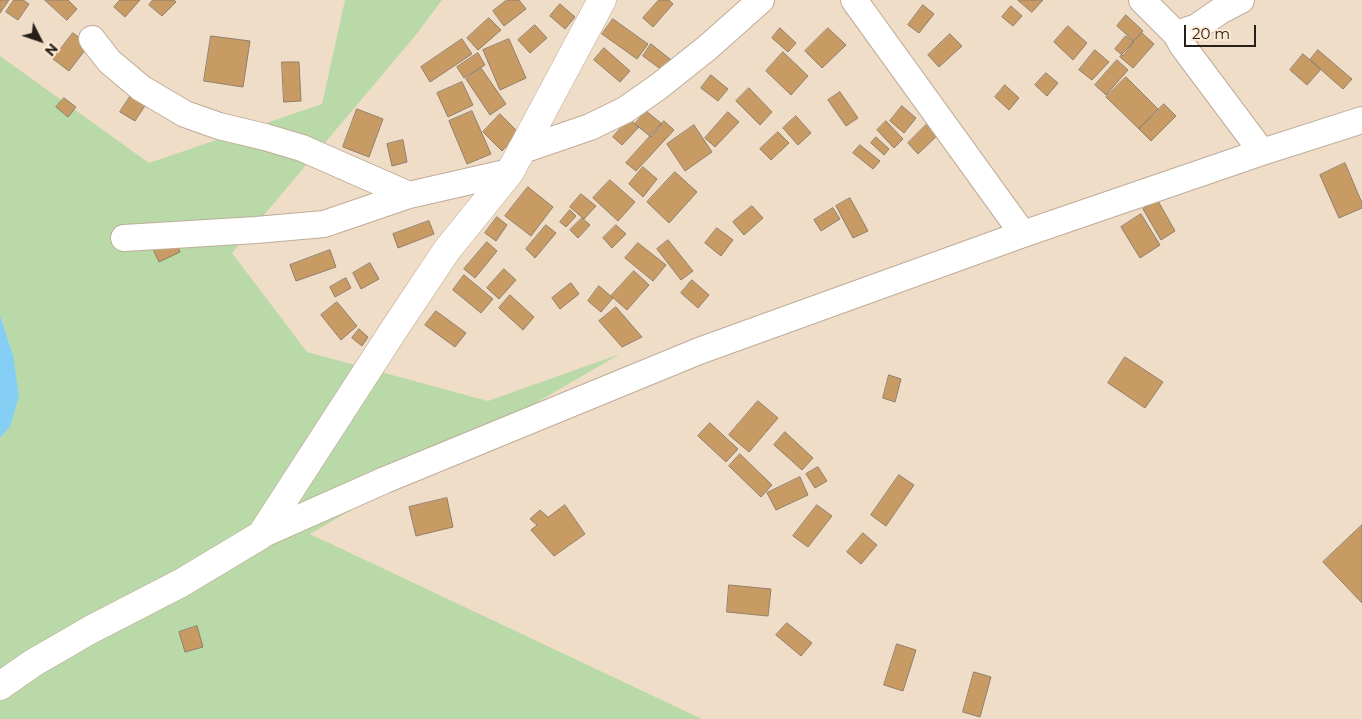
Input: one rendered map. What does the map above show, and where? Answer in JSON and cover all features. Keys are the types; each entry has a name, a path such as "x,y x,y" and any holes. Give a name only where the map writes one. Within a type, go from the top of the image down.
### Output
{"street":[{"path":"261,536 447,250 515,162 602,0"},
{"path":"124,238 324,224 409,194 515,162 626,110 707,48 761,0"},
{"path":"854,0 1023,234"},
{"path":"1142,0 1176,34 1182,45 1262,152"},
{"path":"1176,34 1196,27 1241,0"},
{"path":"92,38 109,61 141,88 185,114 219,126 302,148 409,194"},
{"path":"0,686 33,663 90,630 181,583 261,536 385,480 699,351 1023,234 1262,152 1362,120"}],"green space":[{"path":"345,0 442,0 415,36 232,253 307,352 488,401 620,354 310,534 702,719 0,719 0,438 10,427 13,355 0,315 0,56 149,163 322,104"}],"water":[{"path":"0,315 13,355 19,396 10,427 0,438"}],"building":[{"path":"0,0 9,0 0,13"},
{"path":"14,0 23,0 29,4 18,20 6,12"},
{"path":"45,0 68,0 77,9 67,20"},
{"path":"120,0 140,0 125,17 114,7"},
{"path":"153,0 174,0 176,2 162,16 149,5"},
{"path":"507,0 519,0 526,9 504,26 493,11"},
{"path":"659,0 669,0 673,4 653,27 643,18"},
{"path":"1018,0 1043,0 1032,12"},
{"path":"560,4 575,17 565,29 550,16"},
{"path":"923,5 934,14 919,33 908,25"},
{"path":"1011,6 1022,16 1013,26 1002,17"},
{"path":"1126,15 1143,31 1134,41 1117,26"},
{"path":"489,18 501,30 478,50 467,38"},
{"path":"613,19 648,44 637,59 602,34"},
{"path":"535,25 547,38 530,53 518,40"},
{"path":"1068,26 1087,43 1073,60 1054,42"},
{"path":"780,28 796,43 788,52 772,38"},
{"path":"828,28 846,45 822,68 805,51"},
{"path":"73,33 89,45 69,71 53,59"},
{"path":"1142,33 1154,44 1133,68 1120,57"},
{"path":"950,34 962,46 939,67 928,55"},
{"path":"211,36 250,41 243,87 204,81"},
{"path":"1126,36 1134,42 1123,56 1115,49"},
{"path":"462,39 472,54 430,82 421,67"},
{"path":"509,39 526,78 500,90 483,50"},
{"path":"651,44 670,59 662,70 643,56"},
{"path":"604,48 630,71 620,82 594,60"},
{"path":"1095,50 1109,62 1092,80 1079,70"},
{"path":"1318,50 1352,79 1343,89 1310,60"},
{"path":"783,52 808,76 791,95 766,71"},
{"path":"478,53 485,65 464,78 457,67"},
{"path":"1303,54 1321,69 1307,85 1290,70"},
{"path":"1117,60 1128,70 1106,95 1095,85"},
{"path":"282,62 299,62 301,101 284,102"},
{"path":"481,68 506,104 490,115 466,79"},
{"path":"1046,73 1058,83 1047,96 1035,85"},
{"path":"711,75 728,89 718,101 701,88"},
{"path":"1126,77 1158,109 1139,129 1106,97"},
{"path":"462,82 473,105 448,117 437,93"},
{"path":"1005,85 1019,98 1009,110 995,97"},
{"path":"749,88 772,112 760,125 736,101"},
{"path":"135,89 150,98 135,121 120,112"},
{"path":"840,92 858,118 846,126 828,100"},
{"path":"64,98 76,107 68,117 56,107"},
{"path":"1164,104 1176,116 1151,141 1139,129"},
{"path":"902,106 916,118 904,133 890,121"},
{"path":"357,109 383,119 369,157 343,147"},
{"path":"472,111 491,154 467,164 449,121"},
{"path":"646,111 662,124 651,137 635,124"},
{"path":"728,112 739,122 715,147 705,138"},
{"path":"500,114 519,133 502,151 483,132"},
{"path":"796,116 811,133 798,145 783,128"},
{"path":"629,119 639,127 622,145 613,137"},
{"path":"931,120 942,131 918,154 908,143"},
{"path":"664,121 674,130 636,171 626,163"},
{"path":"886,121 903,139 894,148 877,130"},
{"path":"694,125 712,152 685,171 667,144"},
{"path":"778,132 789,143 771,160 760,149"},
{"path":"876,137 889,149 884,155 871,143"},
{"path":"403,140 407,162 392,166 387,144"},
{"path":"860,145 880,161 873,169 853,153"},
{"path":"1345,163 1362,203 1362,208 1339,218 1320,175"},
{"path":"643,167 657,179 643,197 629,184"},
{"path":"675,172 697,192 669,223 647,202"},
{"path":"610,180 635,202 618,221 593,198"},
{"path":"528,187 553,207 531,236 505,216"},
{"path":"581,194 596,206 584,219 570,207"},
{"path":"850,198 868,231 853,238 836,206"},
{"path":"1158,201 1175,231 1161,240 1143,209"},
{"path":"752,206 763,218 744,235 733,222"},
{"path":"833,208 840,219 821,231 814,220"},
{"path":"570,210 576,216 566,227 560,222"},
{"path":"1141,214 1160,245 1140,258 1121,227"},
{"path":"497,217 507,225 496,241 485,233"},
{"path":"582,218 590,225 578,238 570,230"},
{"path":"429,221 434,234 398,248 393,234"},
{"path":"546,225 556,233 535,258 526,249"},
{"path":"616,225 626,234 612,248 603,238"},
{"path":"717,228 733,240 721,256 705,243"},
{"path":"175,239 180,252 159,262 153,249"},
{"path":"668,240 693,271 681,280 657,249"},
{"path":"487,242 497,251 475,278 464,269"},
{"path":"638,243 666,265 653,281 625,258"},
{"path":"330,250 336,267 296,281 290,265"},
{"path":"370,263 379,279 361,289 353,273"},
{"path":"504,269 516,280 499,299 487,288"},
{"path":"634,271 649,285 627,310 611,296"},
{"path":"464,275 493,299 481,313 453,290"},
{"path":"346,278 351,288 335,297 330,287"},
{"path":"692,280 709,295 698,308 681,293"},
{"path":"571,283 579,294 560,309 552,298"},
{"path":"599,286 613,298 601,312 588,301"},
{"path":"510,295 534,317 523,330 499,308"},
{"path":"337,302 357,326 341,340 321,315"},
{"path":"616,307 642,337 622,347 599,321"},
{"path":"436,311 466,333 455,347 425,325"},
{"path":"359,329 368,337 362,346 352,338"},
{"path":"1125,357 1163,382 1145,408 1108,383"},
{"path":"889,375 901,379 895,402 883,398"},
{"path":"758,401 778,418 749,452 729,435"},
{"path":"710,423 738,449 726,462 698,436"},
{"path":"785,432 813,458 802,470 774,445"},
{"path":"740,454 772,485 761,497 729,466"},
{"path":"818,467 827,481 815,488 806,474"},
{"path":"899,475 914,485 886,526 871,515"},
{"path":"800,477 808,495 776,510 767,493"},
{"path":"447,498 453,527 416,536 409,507"},
{"path":"565,505 585,534 554,556 531,530 537,525 530,519 540,510 548,517"},
{"path":"817,505 832,516 808,547 793,536"},
{"path":"1362,525 1362,603 1323,562"},
{"path":"863,533 877,545 861,564 847,552"},
{"path":"729,585 771,589 768,616 727,612"},
{"path":"787,623 812,643 801,656 776,635"},
{"path":"197,626 203,647 185,652 179,632"},
{"path":"897,644 916,650 903,691 884,685"},
{"path":"974,672 991,677 980,717 963,712"}]}
